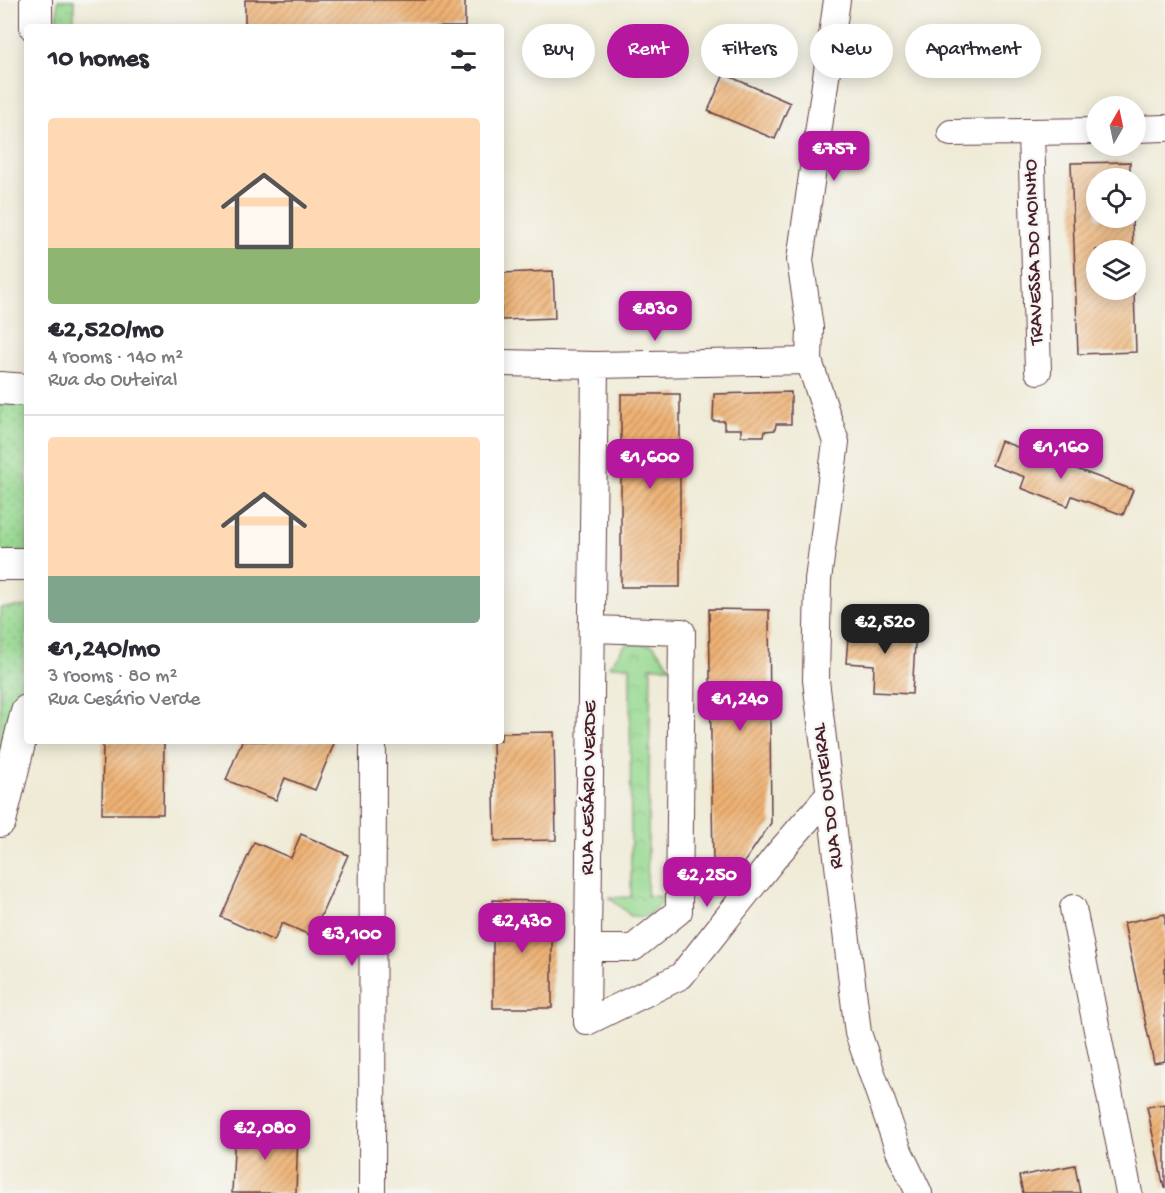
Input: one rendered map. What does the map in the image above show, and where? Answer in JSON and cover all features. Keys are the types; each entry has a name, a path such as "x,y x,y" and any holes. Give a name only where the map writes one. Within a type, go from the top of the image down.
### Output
{"main road":[{"path":"36,0 36,24"},
{"path":"0,388 24,390"},
{"path":"0,564 24,564"},
{"path":"0,821 24,723"}],"street":[{"name":"RUA DO OUTEIRAL","path":"837,0 800,260 810,328 809,361 836,442 818,580 816,680 858,1033 899,1151 919,1193"},
{"path":"1146,129 1165,128"},
{"path":"951,133 1086,131"},
{"name":"TRAVESSA DO MOINHO","path":"1031,133 1038,371"},
{"path":"504,363 809,361"},
{"name":"RUA CESÁRIO VERDE","path":"596,364 587,1022 681,976 776,856 828,796"},
{"path":"588,948 633,948 679,911 682,632 593,629"},
{"path":"372,1193 373,744"},
{"path":"1073,908 1129,1193"}],"green space":[{"path":"58,0 74,0 74,24 57,24"},
{"path":"0,398 24,399 24,554 0,554"},
{"path":"24,606 24,659 20,694 0,781 0,608"},
{"path":"627,643 653,645 671,667 651,667 647,896 667,897 648,917 631,916 610,898 631,897 630,666 609,666"}],"building":[{"path":"245,0 465,0 465,24 245,24"},
{"path":"722,78 733,78 790,103 775,139 708,111"},
{"path":"1130,162 1130,168 1086,168 1086,228 1132,228 1133,240 1086,240 1086,300 1134,300 1136,352 1078,354 1071,163"},
{"path":"553,271 555,318 504,320 504,273"},
{"path":"791,392 791,424 776,424 775,430 765,431 764,436 741,436 741,429 724,429 724,421 713,421 714,394"},
{"path":"621,394 680,394 680,587 621,587"},
{"path":"1001,441 1133,490 1123,515 1072,496 1068,506 1021,488 1025,477 992,465"},
{"path":"709,609 769,610 771,823 743,864 713,865"},
{"path":"849,624 916,628 912,694 873,692 874,665 846,663"},
{"path":"554,732 556,840 495,841 493,744 504,744 504,733"},
{"path":"103,744 164,744 163,814 102,814"},
{"path":"241,744 334,744 315,790 285,778 276,800 226,780"},
{"path":"301,834 348,855 312,936 282,923 274,941 221,917 254,842 291,858"},
{"path":"493,900 552,901 552,1008 493,1008"},
{"path":"1165,914 1165,1061 1154,1063 1124,923"},
{"path":"1165,1104 1165,1188 1164,1188 1147,1107"},
{"path":"235,1128 298,1130 296,1193 232,1193"},
{"path":"1075,1165 1080,1193 1023,1193 1019,1176"}]}
